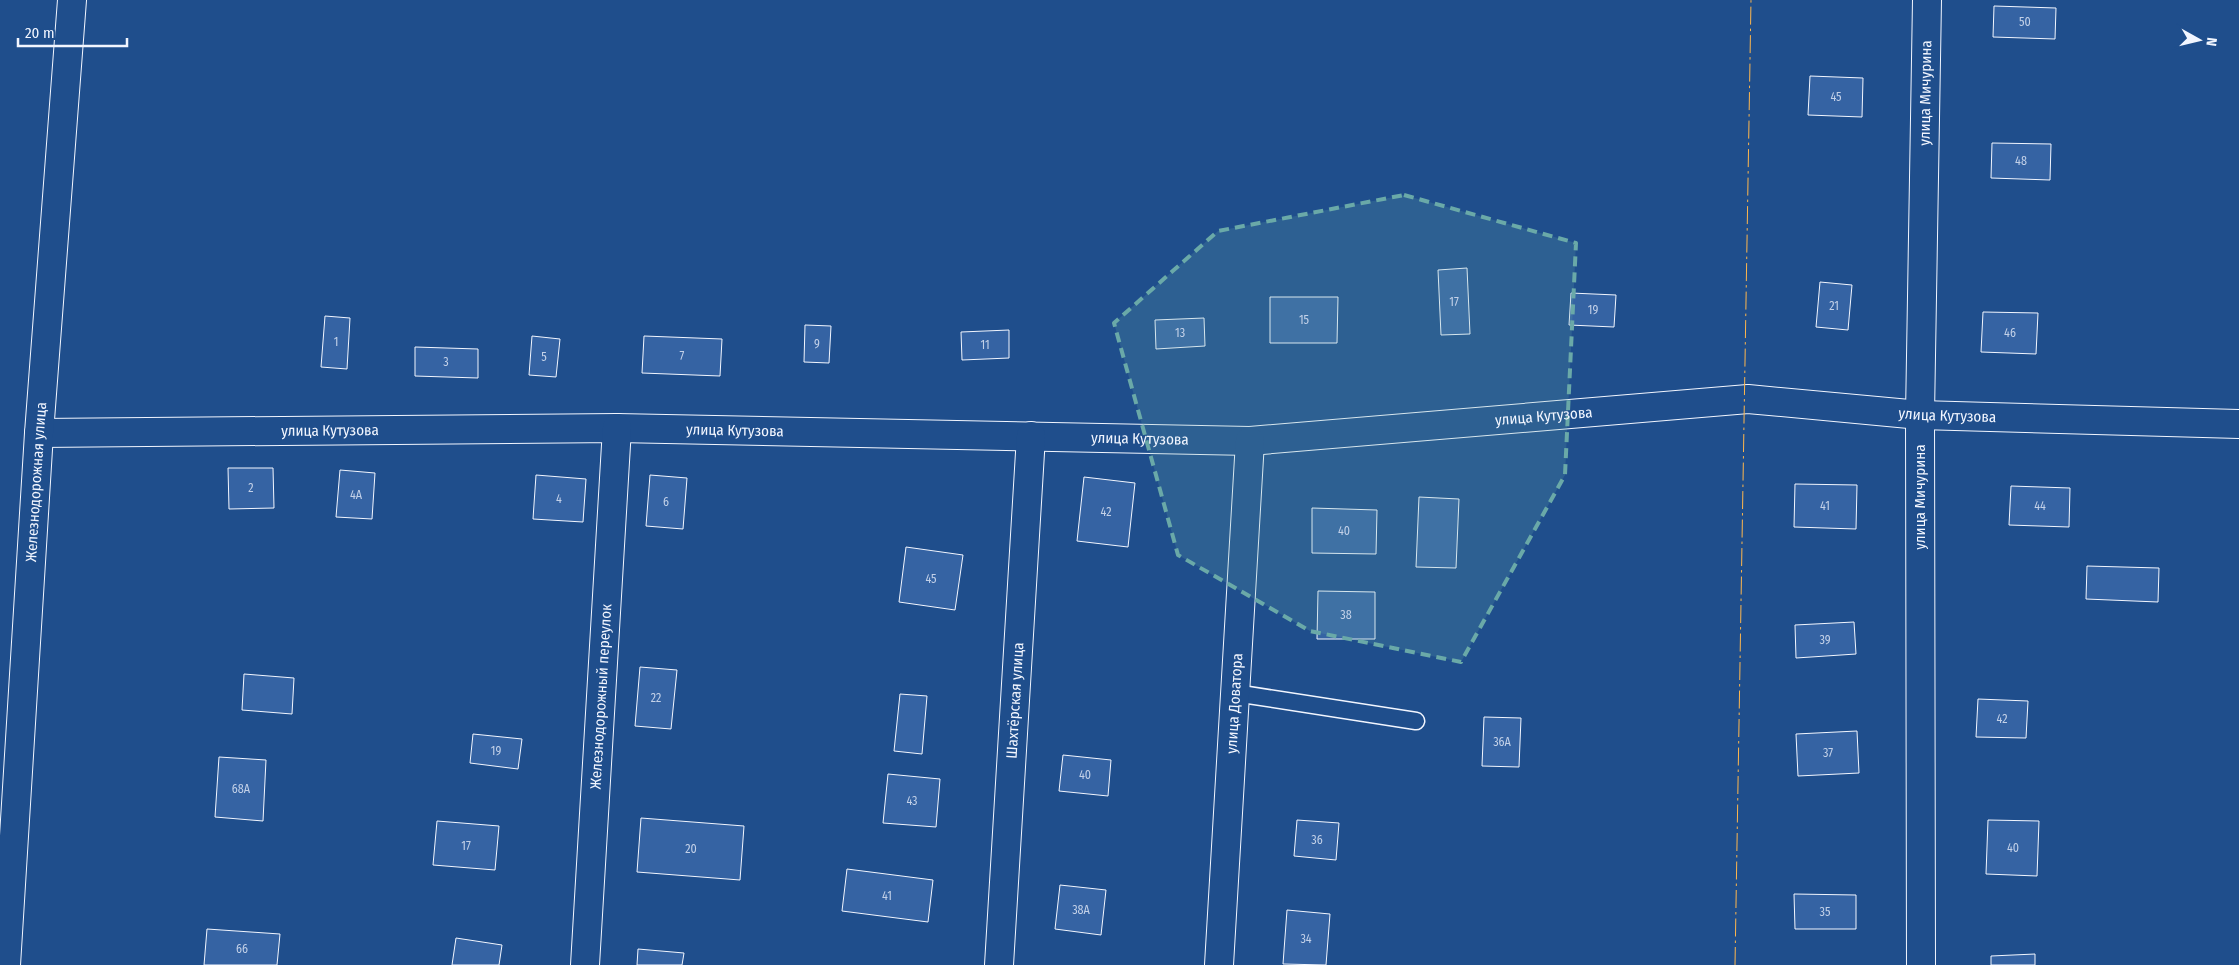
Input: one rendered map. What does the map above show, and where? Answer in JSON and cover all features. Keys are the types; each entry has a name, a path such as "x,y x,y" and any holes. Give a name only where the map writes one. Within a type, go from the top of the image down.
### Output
{"street":[{"name":"Железнодорожная улица","path":"6,965 39,433 72,0"},
{"name":"улица Мичурина","path":"1921,965 1920,415 1926,0"},
{"name":"улица Кутузова","path":"39,433 617,428 1250,441 1748,399 1920,415 2239,424"},
{"name":"Железнодорожный переулок","path":"585,965 617,428"},
{"name":"Шахтёрская улица","path":"999,965 1031,436"},
{"name":"улица Доватора","path":"1219,965 1250,441"}],"lane":[{"path":"1235,693 1416,721"}],"highlighted area":[{"path":"1404,195 1576,243 1565,475 1461,662 1310,631 1178,555 1114,323 1218,231"}],"building":[{"path":"1994,6 2056,8 2055,39 1993,37"},
{"path":"1810,76 1863,78 1862,117 1808,115"},
{"path":"1992,143 2051,144 2050,180 1991,178"},
{"path":"1467,268 1470,334 1441,335 1438,270"},
{"path":"1820,282 1852,285 1848,330 1816,327"},
{"path":"1571,293 1616,295 1614,327 1569,325"},
{"path":"1270,297 1338,297 1337,343 1270,343"},
{"path":"1983,312 2038,313 2036,354 1981,352"},
{"path":"325,316 350,318 347,369 321,367"},
{"path":"1204,318 1205,346 1156,349 1155,320"},
{"path":"805,325 831,326 829,363 804,362"},
{"path":"1009,330 1009,358 962,360 961,332"},
{"path":"532,336 560,339 556,377 529,375"},
{"path":"644,336 722,339 720,376 642,373"},
{"path":"415,347 478,349 478,378 415,376"},
{"path":"228,468 273,468 274,508 229,509"},
{"path":"340,470 375,473 372,519 336,517"},
{"path":"536,475 586,479 583,522 533,519"},
{"path":"650,475 687,478 683,529 646,526"},
{"path":"1084,477 1135,483 1128,547 1077,541"},
{"path":"1795,484 1857,485 1856,529 1794,527"},
{"path":"2011,486 2070,488 2069,527 2009,525"},
{"path":"1419,497 1459,499 1456,568 1416,567"},
{"path":"1312,508 1377,510 1376,554 1312,553"},
{"path":"906,547 963,555 955,610 899,602"},
{"path":"2087,566 2159,568 2158,602 2086,599"},
{"path":"1318,591 1375,592 1375,639 1317,639"},
{"path":"1854,622 1856,654 1796,658 1795,625"},
{"path":"640,667 677,670 671,729 635,726"},
{"path":"244,674 294,678 292,714 242,710"},
{"path":"900,694 927,696 922,754 894,751"},
{"path":"1978,699 2028,701 2026,738 1976,737"},
{"path":"1484,717 1521,718 1519,767 1482,766"},
{"path":"1857,731 1859,773 1798,776 1796,734"},
{"path":"473,734 522,739 518,769 470,763"},
{"path":"1063,755 1111,760 1108,796 1059,791"},
{"path":"219,757 266,760 263,821 215,817"},
{"path":"888,774 940,779 936,827 883,823"},
{"path":"641,818 744,826 740,880 637,872"},
{"path":"1297,820 1339,823 1336,860 1294,856"},
{"path":"1988,820 2039,821 2037,876 1986,874"},
{"path":"437,821 499,826 495,870 433,865"},
{"path":"847,869 933,880 928,922 842,911"},
{"path":"1060,885 1106,890 1101,935 1055,929"},
{"path":"1794,894 1856,895 1856,929 1795,929"},
{"path":"1287,910 1330,914 1326,965 1283,964"},
{"path":"207,929 280,934 277,965 204,965"},
{"path":"456,938 502,945 499,965 452,965"},
{"path":"638,949 684,953 682,965 637,965"},
{"path":"2035,954 2035,965 1991,965 1991,956"}],"power":[{"path":"1735,965 1751,0"}]}
